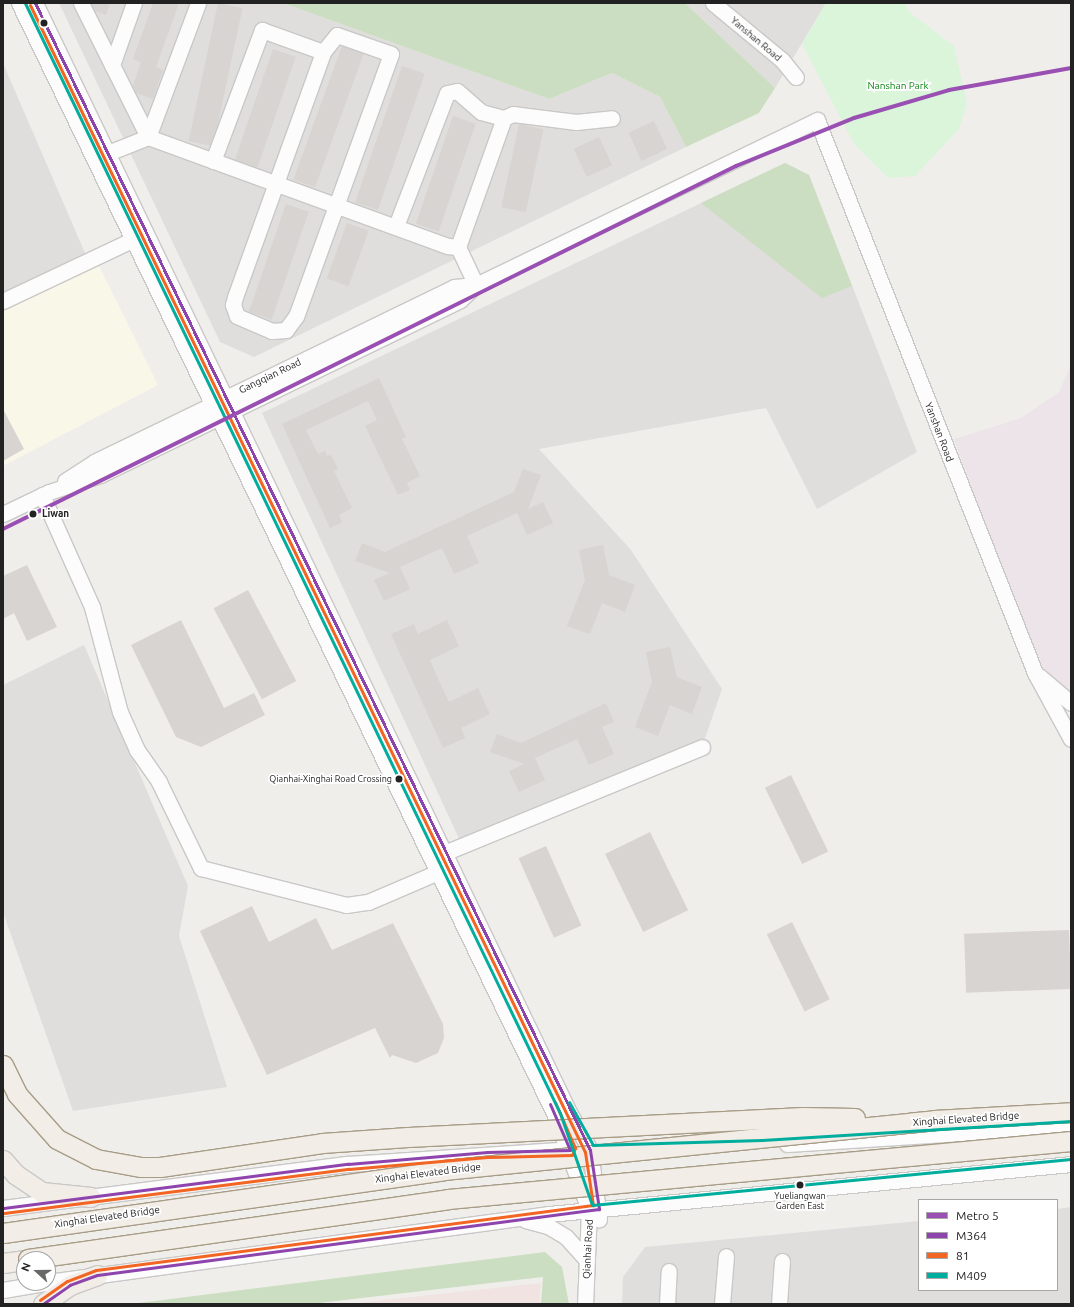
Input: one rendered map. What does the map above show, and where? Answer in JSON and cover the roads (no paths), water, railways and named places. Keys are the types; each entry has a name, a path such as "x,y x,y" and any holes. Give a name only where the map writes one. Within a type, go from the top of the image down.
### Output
{"main road":[{"path":"3,1065 17,1094 57,1139 96,1159 140,1166 160,1167 322,1143 408,1137 802,1117 934,1120"},
{"name":"Xinghai Elevated Bridge","path":"3,1233 444,1170 934,1120 1071,1112"},
{"path":"56,1255 448,1200 1071,1141"},
{"path":"3,1160 15,1174 42,1192 90,1197"},
{"path":"3,1263 16,1261"},
{"path":"43,1304 70,1286 97,1274"}],"street":[{"name":"Qianhai Road","path":"19,3 134,239 222,408 590,1150 594,1210 595,1304"},
{"name":"Qianhai Road","path":"35,3 108,153 222,408 438,872 570,1150 594,1210 587,1260 585,1304"},
{"path":"81,3 148,137"},
{"path":"112,65 134,3"},
{"path":"148,137 198,3"},
{"name":"Yanshan Road","path":"713,3 782,60 796,77"},
{"path":"213,160 262,30 323,52"},
{"path":"337,35 390,54 296,316 286,330 272,331 242,320 234,311 233,305 276,183 323,52 337,35"},
{"path":"396,226 447,93 457,91 481,112 504,118 513,114 576,122 612,118"},
{"path":"476,285 458,247 504,118"},
{"name":"Yanshan Road","path":"817,120 1035,673 1071,739"},
{"name":"Gangqian Road","path":"3,514 46,493 100,475 222,408 460,300 476,285 817,120"},
{"path":"108,153 148,137 336,205 458,247"},
{"path":"3,301 134,239"},
{"path":"46,493 94,612 120,712 137,750 159,782 201,868 346,905 368,902 438,872"},
{"path":"1035,673 1071,703"},
{"path":"444,853 702,747"},
{"path":"3,1208 355,1163 487,1152 762,1145 1071,1126"},
{"path":"56,1281 97,1274 594,1210 1071,1164"},
{"path":"516,1219 548,1226 560,1233 587,1260"},
{"path":"722,1304 726,1256"},
{"path":"779,1304 782,1261"},
{"path":"667,1304 669,1271"},
{"path":"3,1290 16,1288"}],"metro line":[{"name":"5","path":"3,529 736,166 854,118 949,90 1071,68"}],"place":[{"name":"Liwan","path":"33,514"},
{"name":"Qianhai-Xinghai Road Crossing","path":"399,779"},
{"name":"Yueliangwan Garden East","path":"800,1185"}],"park label":[{"name":"Nanshan Park","path":"898,86"}]}
